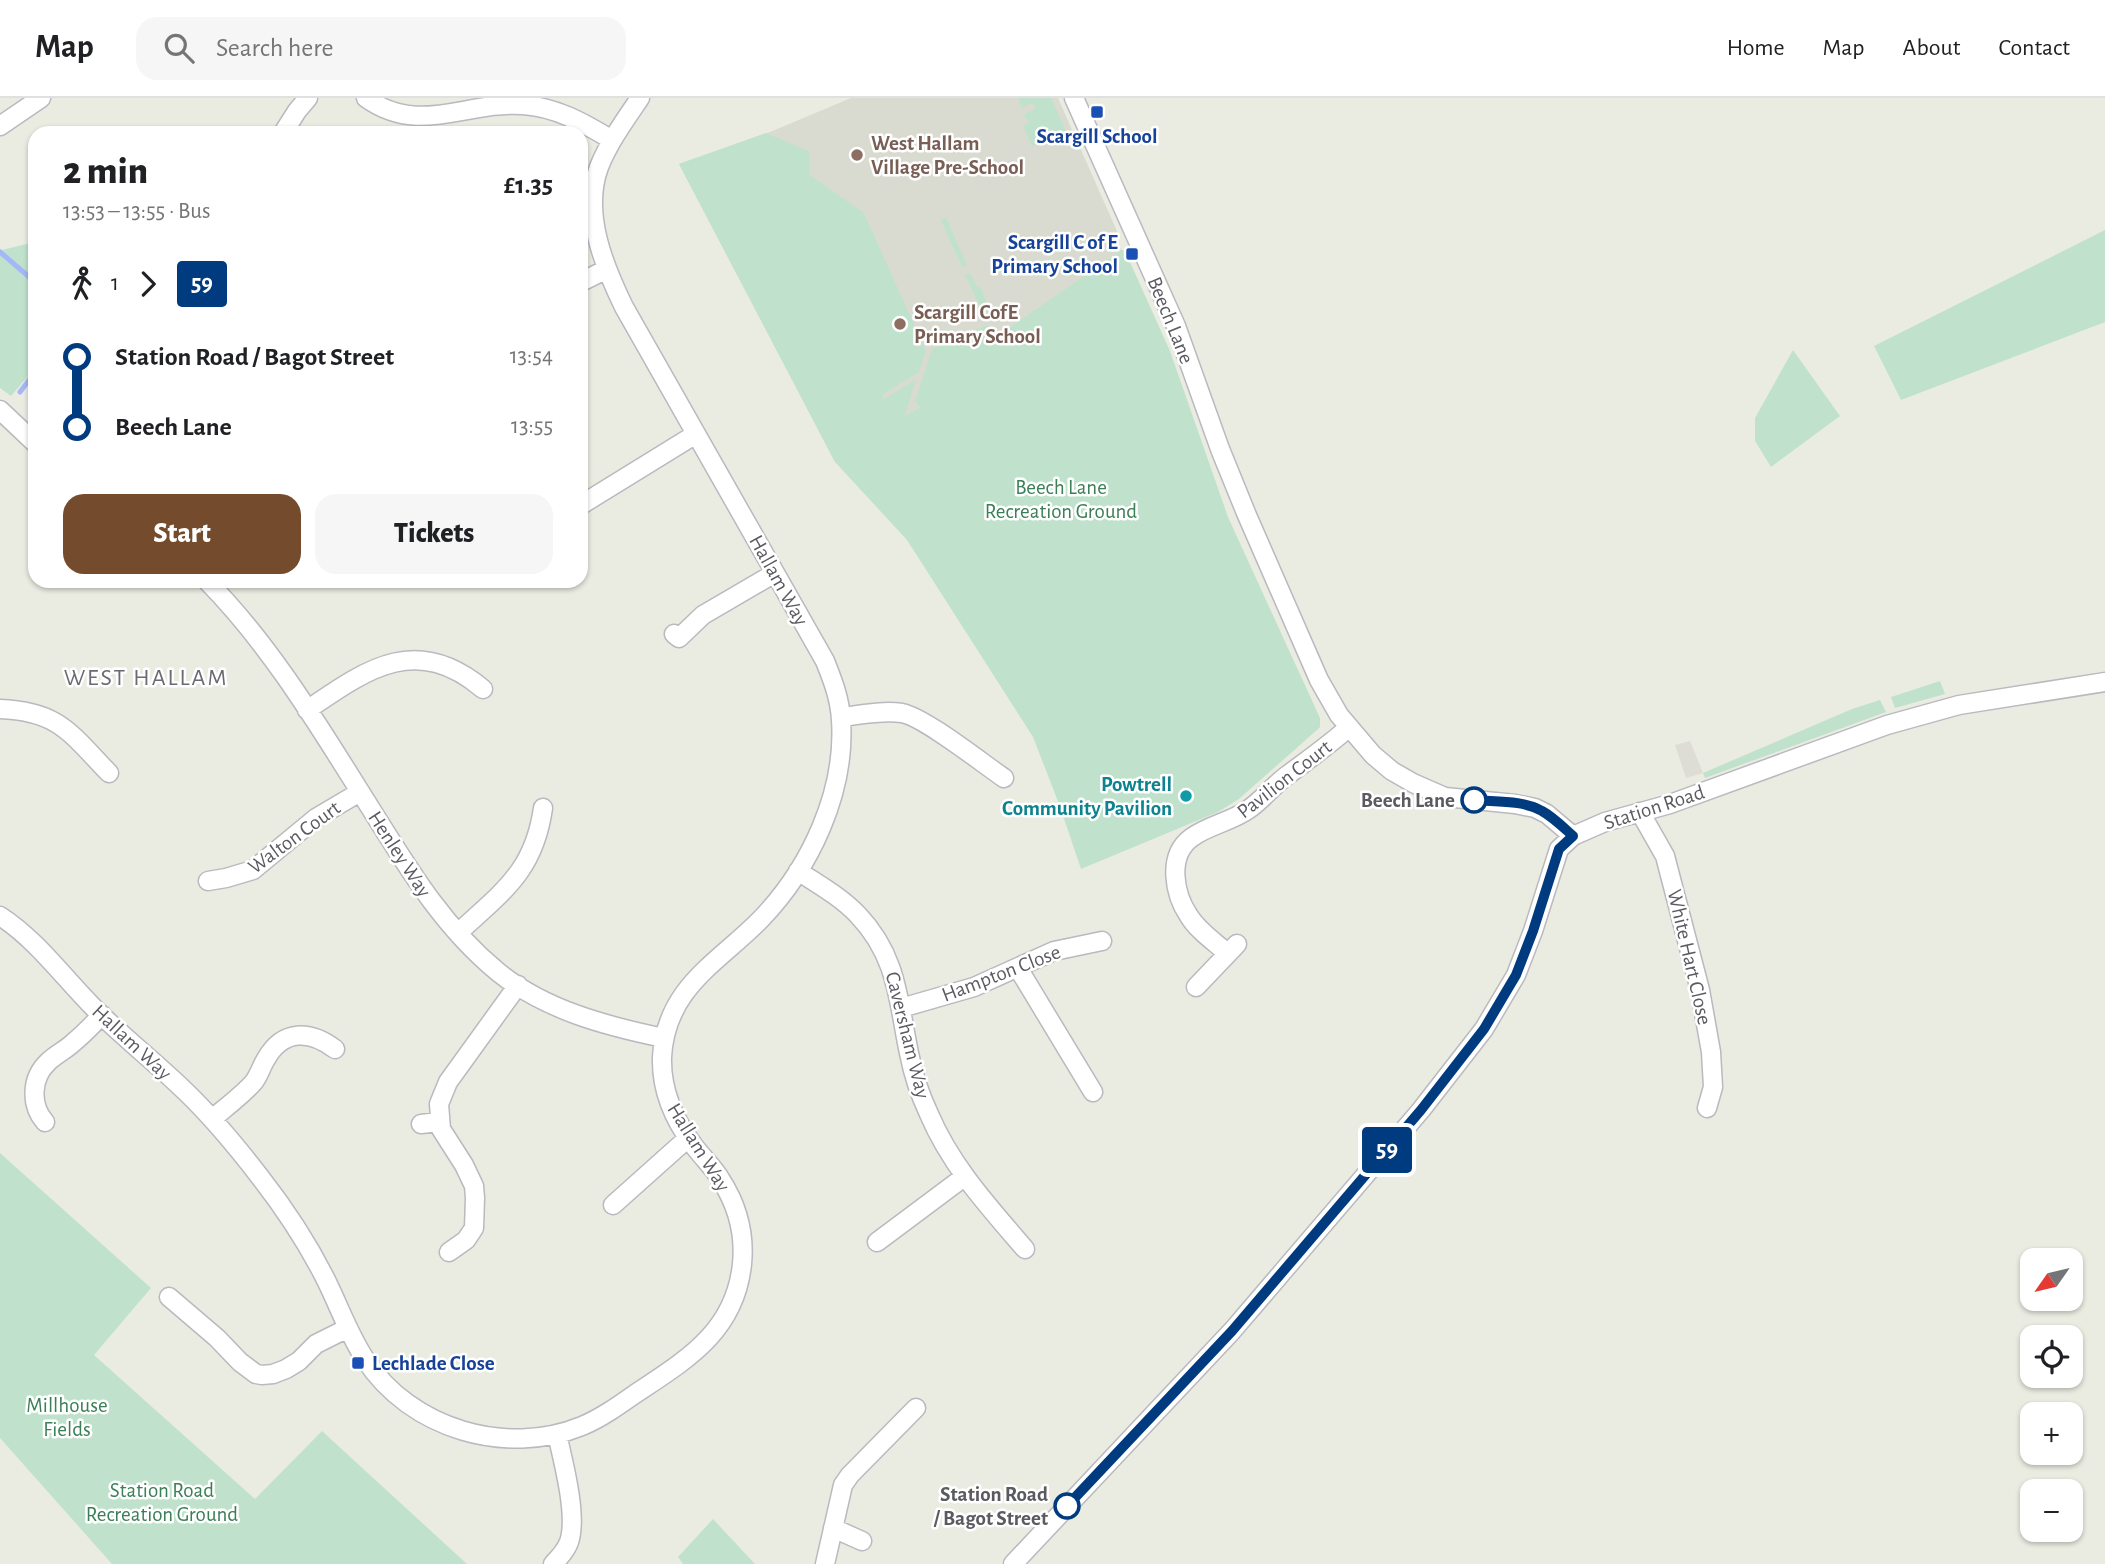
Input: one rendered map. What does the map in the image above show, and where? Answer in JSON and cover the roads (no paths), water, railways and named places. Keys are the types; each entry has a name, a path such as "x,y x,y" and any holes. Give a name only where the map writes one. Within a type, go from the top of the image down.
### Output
{"street":[{"path":"0,126 41,98"},
{"path":"287,126 308,98"},
{"path":"366,98 388,111 415,116 435,116 539,102 612,140"},
{"name":"Hallam Way","path":"0,916 28,938 102,1015 212,1119 258,1174 288,1217 319,1266 364,1359 386,1385 438,1422 475,1434 523,1440 583,1426 677,1366 706,1342 725,1318 742,1265 742,1237 738,1218 720,1178 688,1138 674,1114 664,1082 664,1038 673,1010 691,984 765,914 798,871 818,834 834,788 841,750 841,717 833,681 825,662 624,307 607,269 597,236 594,202 598,170 612,140 640,98"},
{"name":"Beech Lane","path":"1074,98 1176,326 1246,513 1319,680 1348,728 1361,744 1386,766 1428,791 1451,798 1535,808 1547,814 1573,836"},
{"path":"588,278 607,269"},
{"path":"0,410 28,436"},
{"path":"588,501 695,434"},
{"path":"674,634 679,638 703,615 775,573"},
{"name":"Henley Way","path":"213,588 258,640 307,710 429,899 458,933 498,972 570,1013 629,1031 664,1038"},
{"path":"307,710 363,673 396,661 432,663 478,678"},
{"name":"Station Road","path":"1573,836 1605,822 1670,804 1887,725 1959,705 2105,682"},
{"path":"0,695 0,709 28,711 47,717 66,730 109,773"},
{"path":"841,717 905,714 925,724 1004,778"},
{"name":"Pavilion Court","path":"1196,987 1232,948 1195,923 1182,903 1175,875 1182,849 1195,836 1247,811 1280,781 1348,728"},
{"name":"Walton Court","path":"208,881 253,870 316,818 360,792"},
{"path":"458,933 519,873 548,828 543,808"},
{"name":"White Hart Close","path":"1640,812 1665,856 1700,990 1711,1052 1712,1094 1707,1108"},
{"path":"1013,1564 1232,1331 1421,1110 1484,1029 1516,975 1559,849 1573,836"},
{"name":"Caversham Way","path":"798,871 835,895 865,922 886,955 896,980 909,1056 921,1095 937,1132 964,1177 1025,1249"},
{"name":"Walton Court","path":"226,878 229,897"},
{"name":"Hampton Close","path":"901,1008 974,987 1054,951 1101,941"},
{"path":"1018,968 1093,1092"},
{"path":"449,1252 476,1238 474,1186 447,1140 430,1123 448,1083 518,985"},
{"path":"33,1114 35,1087 43,1068 102,1015"},
{"path":"212,1119 252,1084 270,1052 295,1028 335,1049"},
{"path":"612,1205 688,1138"},
{"path":"877,1242 964,1177"},
{"path":"169,1297 256,1374 261,1382 299,1361 316,1344 348,1328"},
{"path":"825,1564 843,1485 916,1408"},
{"path":"557,1434 571,1512 571,1533 566,1558"},
{"path":"833,1528 862,1541"}],"waterway":[{"path":"0,252 28,276"},
{"path":"20,392 28,381"}],"place":[{"name":"Scargill School","path":"1097,112"},
{"name":"West Hallam Village Pre-School","path":"857,155"},
{"name":"Scargill C of E Primary School","path":"1132,254"},
{"name":"Scargill CofE Primary School","path":"900,324"},
{"name":"Powtrell Community Pavilion","path":"1186,796"},
{"name":"Beech Lane","path":"1474,800"},
{"name":"Lechlade Close","path":"358,1363"},
{"name":"Station Road / Bagot Street","path":"1067,1506"}],"district":[{"name":"WEST HALLAM","path":"146,677"}],"park label":[{"name":"Beech Lane Recreation Ground","path":"1061,499"},
{"name":"Millhouse Fields","path":"67,1417"},
{"name":"Station Road Recreation Ground","path":"162,1502"}]}
